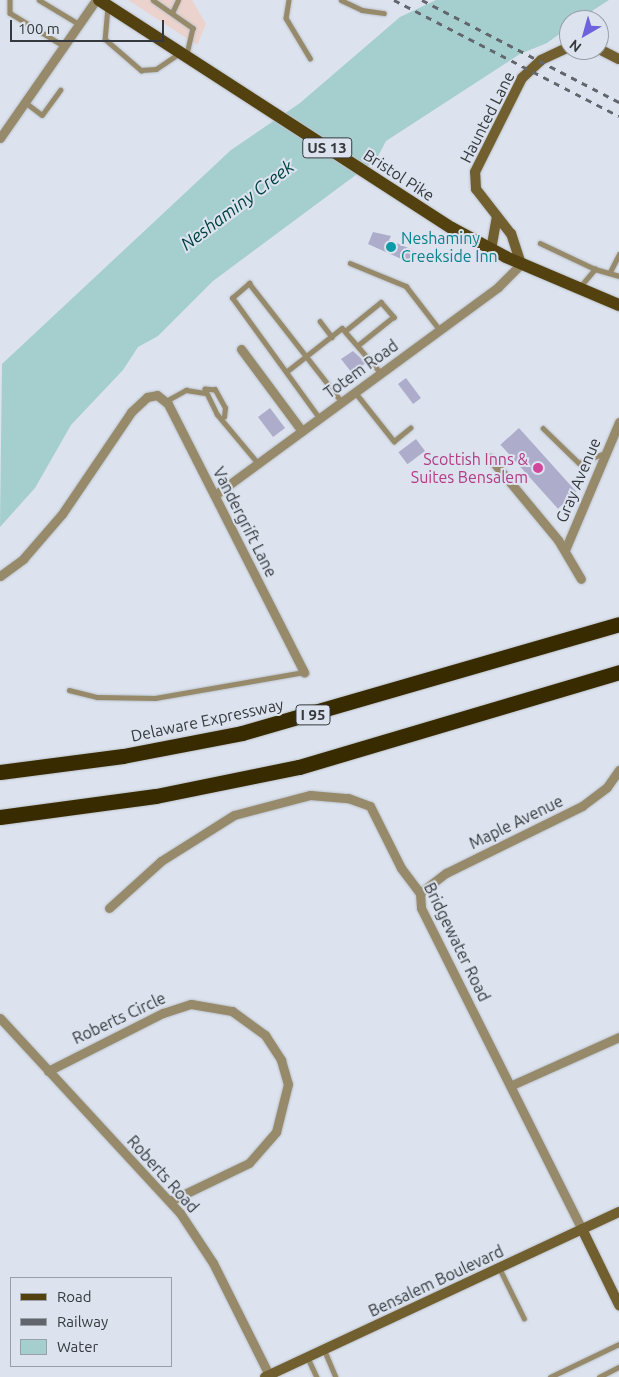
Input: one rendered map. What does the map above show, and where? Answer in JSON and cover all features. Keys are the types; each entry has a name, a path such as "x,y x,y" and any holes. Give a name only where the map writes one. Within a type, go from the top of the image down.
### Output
{"highway":[{"name":"Delaware Expressway","path":"0,772 242,733 619,624"},
{"path":"0,818 156,796 299,767 619,672"}],"main road":[{"name":"Bristol Pike","path":"101,2 381,183 490,250 619,304"},
{"name":"Haunted Lane","path":"521,264 511,234 476,189 477,167 522,78 541,60 559,52"},
{"path":"490,250 498,218"},
{"name":"Bensalem Boulevard","path":"267,1376 619,1212"},
{"name":"Bridgewater Road","path":"582,1229 619,1305"}],"street":[{"path":"0,138 79,24 101,2"},
{"name":"Totem Road","path":"215,495 503,283 521,264"},
{"path":"241,349 302,431"},
{"path":"0,576 23,559 62,514 138,404 152,395 166,401"},
{"name":"Vandergrift Lane","path":"166,401 304,672"},
{"name":"Gray Avenue","path":"565,550 619,422"},
{"path":"490,458 565,550 581,579"},
{"name":"Maple Avenue","path":"420,893 446,873 582,806 607,787 619,770"},
{"name":"Bridgewater Road","path":"109,908 161,861 221,822 274,802 310,795 348,798 370,806 402,868 420,893 421,908 512,1085 582,1229"},
{"name":"Roberts Circle","path":"48,1071 163,1013 191,1004 232,1011 265,1035 281,1060 288,1084 276,1132 249,1163 170,1201"},
{"name":"Roberts Road","path":"0,1018 170,1201 213,1263 267,1376"},
{"path":"512,1085 619,1037"}],"lane":[{"path":"10,0 10,13 64,46"},
{"path":"39,0 79,24"},
{"path":"101,2 105,40 141,70 156,69 183,55 193,28 153,0"},
{"path":"172,13 178,0"},
{"path":"290,0 286,18 292,33 310,58"},
{"path":"341,0 362,10 384,13"},
{"path":"25,102 42,115 60,90"},
{"path":"540,243 595,270 610,272 619,276"},
{"path":"610,272 619,254"},
{"path":"350,263 406,286 440,330"},
{"path":"579,288 595,270"},
{"path":"320,418 232,298 250,283 342,402"},
{"path":"286,372 332,337 345,331 381,302 394,317 360,345"},
{"path":"320,322 332,337"},
{"path":"345,331 360,345 381,373"},
{"path":"205,393 205,389 215,390 225,408 224,417"},
{"path":"166,401 186,390 205,393 258,463"},
{"path":"355,392 394,441 410,428"},
{"path":"543,428 579,463 606,452"},
{"name":"Vandergrift Lane","path":"68,690 97,697 155,698 304,672"},
{"path":"499,1268 524,1318"},
{"path":"550,1377 619,1344"},
{"path":"324,1350 336,1377"},
{"path":"307,1357 317,1377"},
{"path":"599,1377 619,1367"}],"shaded area":[{"path":"128,0 192,0 206,24 197,45"}],"water":[{"name":"Neshaminy Creek","path":"436,0 609,0 594,10 559,10 559,34 547,43 520,54 386,141 376,160 213,281 158,336 138,347 123,370 71,425 35,488 0,527 2,364 231,150 300,103 400,17"}],"building":[{"name":"Neshaminy Creekside Inn","path":"373,232 391,236 389,240 413,250 408,262 368,244"},
{"path":"353,351 366,363 352,373 341,359"},
{"path":"406,378 421,398 413,404 398,384"},
{"path":"270,408 285,428 273,437 258,417"},
{"name":"Scottish Inns & Suites Bensalem","path":"519,428 577,492 558,509 500,445"},
{"path":"416,439 425,451 407,464 398,452"}],"railway":[{"path":"394,0 619,116"},
{"path":"422,0 619,102"}],"place":[{"name":"Neshaminy Creekside Inn","path":"391,247"},
{"name":"Scottish Inns & Suites Bensalem","path":"538,468"}]}
